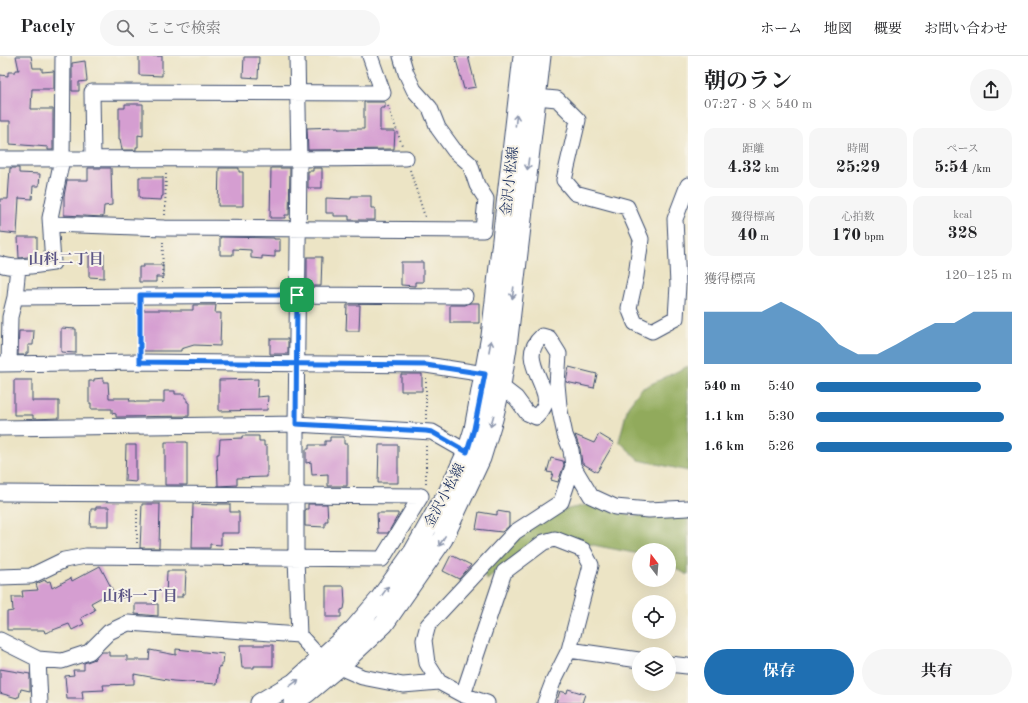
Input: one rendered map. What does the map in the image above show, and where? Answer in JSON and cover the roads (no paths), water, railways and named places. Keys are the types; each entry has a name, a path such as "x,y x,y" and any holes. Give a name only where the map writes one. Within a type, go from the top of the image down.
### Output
{"main road":[{"name":"金沢小松線","path":"260,703 294,683 354,629 379,600 414,551 440,505 445,499 467,452 474,429 485,374 497,296 523,56"},
{"name":"金沢小松線","path":"293,703 338,667 384,624 443,539 481,458 493,419 501,385 507,347 541,56"}],"street":[{"path":"0,264 18,267 54,264 50,218 62,159 63,56"},
{"path":"297,56 299,160 296,363 296,558 299,634 321,659 362,677 403,685 439,682"},
{"path":"93,158 92,92 383,93 370,56"},
{"path":"51,224 164,228 483,230 486,199 477,185 470,164 454,150 438,128 430,108 414,90 401,56"},
{"path":"536,97 557,99 578,120 564,180 575,194 627,207 641,239 636,276 629,308 635,323 652,331 676,318 678,285 675,219 688,185"},
{"path":"0,159 93,158 299,160 406,158"},
{"path":"18,267 15,297 10,317 5,364 140,362 426,365 485,374 516,398 527,413 536,417 546,403 532,359 532,349 535,342 542,336 549,338 559,354 557,384 559,406 565,435 571,450 573,466 591,496 615,507 649,510 688,508"},
{"path":"15,297 140,295 464,296"},
{"path":"0,428 296,424 426,431 432,432 467,452"},
{"path":"487,703 463,695 439,682 427,663 424,640 428,625 515,532 561,502 573,466"},
{"path":"0,493 421,496 382,559 86,556 64,560 31,576 0,577"},
{"path":"463,695 504,572 544,542 555,539 583,550 591,565 569,650 553,682 545,703"},
{"path":"0,640 38,659 62,661 89,652 109,632 128,623 299,634"},
{"path":"569,650 632,659"},
{"path":"38,659 40,703"},
{"path":"676,665 687,666"}],"district":[{"name":"山科二丁目","path":"66,259"},
{"name":"山科一丁目","path":"140,596"}]}
